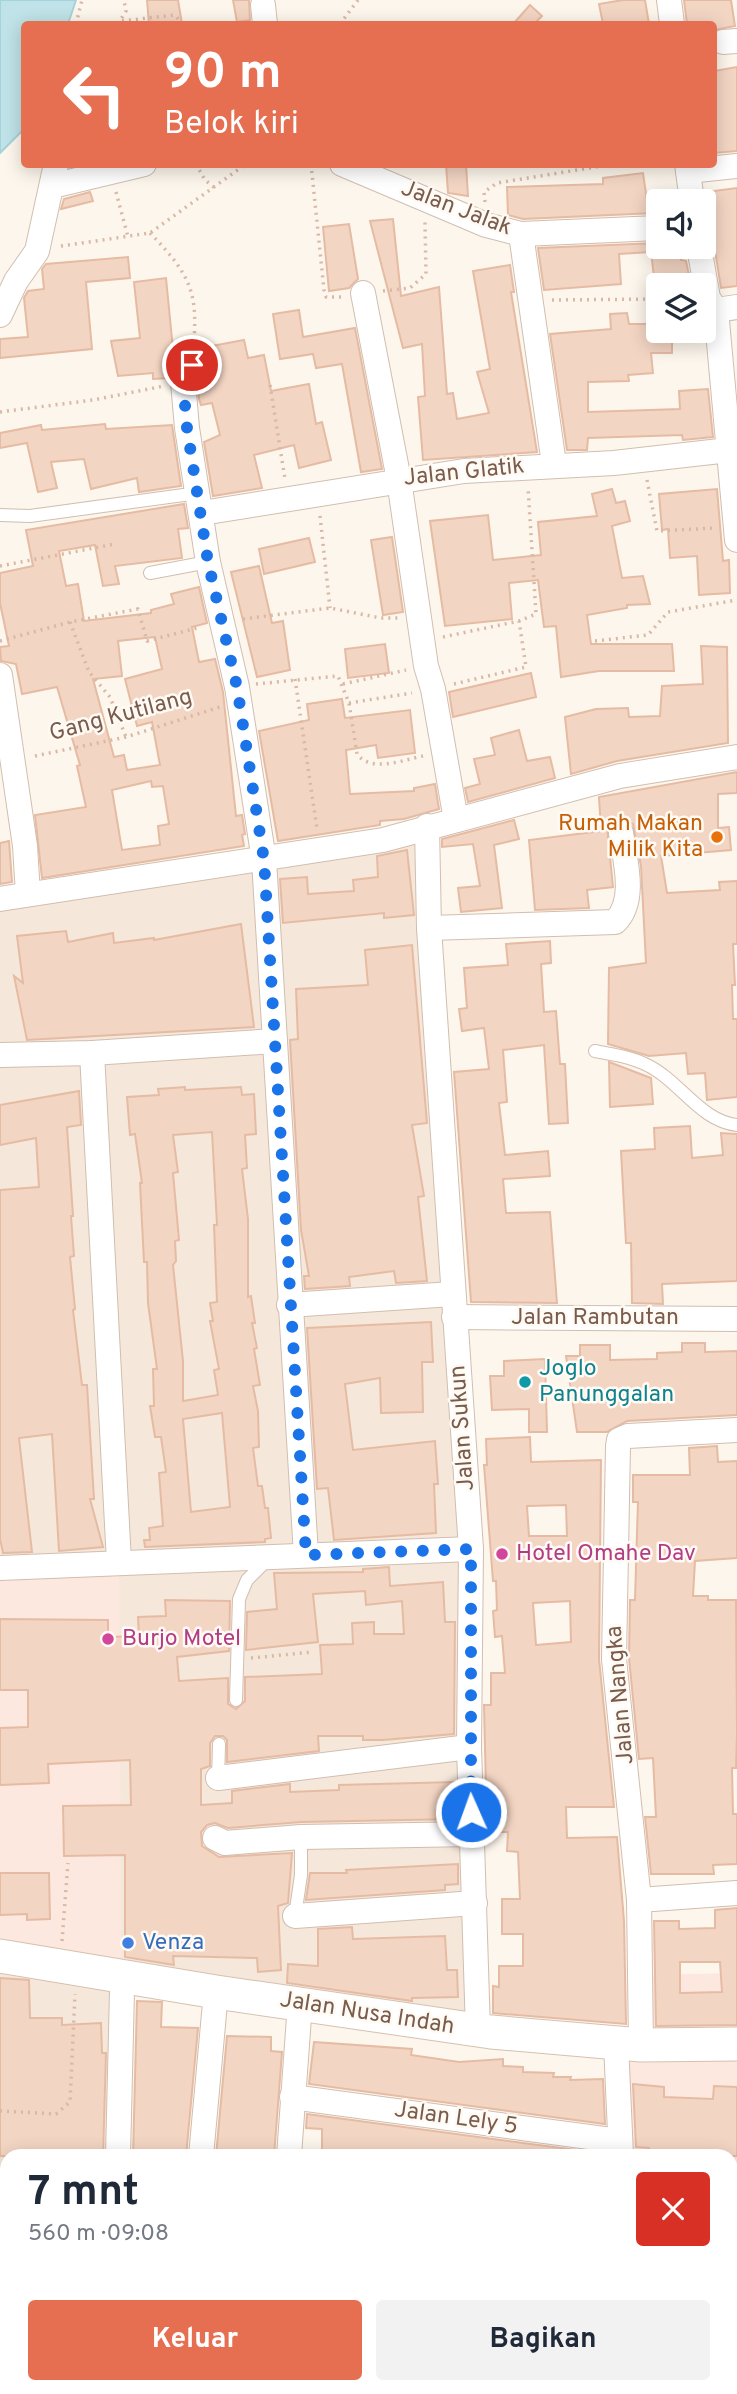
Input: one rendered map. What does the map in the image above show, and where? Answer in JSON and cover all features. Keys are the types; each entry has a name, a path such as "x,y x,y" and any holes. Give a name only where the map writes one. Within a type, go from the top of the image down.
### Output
{"main road":[{"name":"Jalan Nusa Indah","path":"0,1956 478,2031 629,2045 737,2044"}],"street":[{"path":"669,0 672,21"},
{"path":"717,167 737,166"},
{"path":"0,315 12,278 37,251 54,175 111,173 129,168"},
{"name":"Jalan Jalak","path":"351,168 486,225 521,234 646,229"},
{"path":"687,168 690,189"},
{"path":"521,234 554,464"},
{"path":"701,259 708,298 726,309 729,450 736,533"},
{"path":"363,293 399,480 426,666 456,820"},
{"path":"183,382 187,428 208,562 238,694 264,860 306,1555"},
{"name":"Jalan Glatik","path":"200,503 288,498 399,480 527,465 645,460 729,450"},
{"path":"0,675 25,846 28,894"},
{"path":"0,899 383,840 620,776 737,757"},
{"name":"Jalan Sukun","path":"427,826 429,929 471,1549 469,1747 478,2031"},
{"path":"429,929 615,922 622,915 628,880 621,834"},
{"path":"0,1055 92,1054 275,1041"},
{"path":"92,1054 119,1562"},
{"name":"Jalan Rambutan","path":"289,1305 453,1306 737,1319"},
{"name":"Jalan Nangka","path":"639,1900 614,1659 619,1440 628,1436 737,1430"},
{"path":"0,1568 471,1549"},
{"path":"218,1783 469,1747"},
{"path":"215,1838 225,1843 301,1837 472,1834"},
{"path":"620,2149 639,1900 737,1893"},
{"path":"295,1916 475,1903"},
{"path":"118,2149 122,1991 128,1978"},
{"path":"202,2149 216,1992"},
{"path":"289,2149 300,2003"},
{"name":"Jalan Lely 5","path":"292,2098 620,2149"}],"lane":[{"path":"0,515 30,516 200,503"},
{"path":"150,573 208,562"},
{"path":"594,1051 649,1066 711,1116 723,1123 737,1125"},
{"path":"236,1700 239,1599 247,1580 272,1556"},
{"path":"218,1783 219,1744"},
{"path":"295,1916 301,1837"}],"path":[{"path":"77,21 82,0"},
{"path":"121,21 126,11 124,0"},
{"path":"342,21 358,0"},
{"path":"134,21 174,15 181,21"},
{"path":"199,168 205,180 215,188"},
{"path":"37,251 150,233 241,168"},
{"path":"312,168 324,290 326,297 332,299 410,288 426,274 425,199"},
{"path":"486,225 484,192 489,186 588,168"},
{"path":"111,173 128,237"},
{"path":"0,412 93,400 183,382 192,365 195,299 178,262 150,233"},
{"path":"530,301 646,299"},
{"path":"270,385 288,498"},
{"path":"645,460 654,528 657,531 736,533"},
{"path":"0,641 70,622 140,609 149,641 220,622 330,608 422,629 519,621 536,614 527,465"},
{"path":"317,494 330,608"},
{"path":"0,566 115,544"},
{"path":"594,641 648,635 667,612 737,600"},
{"path":"519,621 526,667"},
{"path":"70,622 89,672 110,698 126,737"},
{"path":"426,666 343,684 361,759 377,764 444,752"},
{"name":"Gang Kutilang","path":"11,757 39,756 126,737 238,694 295,679 332,675 341,678 343,684"},
{"path":"295,679 320,850"},
{"path":"238,1659 313,1652"},
{"path":"0,2111 56,2114 70,2102 68,1863"}],"shaded area":[{"path":"421,836 490,2034 121,1974 0,1568 0,906"},
{"path":"119,1562 121,1974 0,1956 0,1570"},
{"path":"0,1958 119,1986 116,2149 0,2149"},
{"path":"737,1973 737,2042 644,2044 643,1975"},
{"path":"619,2050 737,2060 737,2149 612,2149"}],"water":[{"path":"0,0 76,0 69,21 21,21 21,132 0,153"}],"building":[{"path":"147,0 178,0 182,21 149,21"},
{"path":"233,0 249,0 250,20 237,21"},
{"path":"645,0 648,21 602,21 599,4"},
{"path":"684,0 731,0 735,26 717,29 717,21 687,21"},
{"path":"530,5 542,16 537,21 516,21"},
{"path":"737,67 737,151 717,153 717,70"},
{"path":"446,168 466,168 468,196 448,193"},
{"path":"643,173 646,213 523,219 508,215 507,187 603,184 603,178"},
{"path":"737,188 737,286 721,288 716,257 716,191"},
{"path":"90,192 93,201 61,209 64,199"},
{"path":"393,219 401,296 439,287 447,394 453,393 457,419 489,413 477,372 490,369 473,271 510,265 514,292 511,292 537,452 423,460 418,397 425,396 422,344 403,348 370,221"},
{"path":"349,224 358,279 349,288 329,291 323,227"},
{"path":"646,244 646,252 619,254 621,284 544,290 538,248"},
{"path":"128,257 130,278 86,282 92,349 0,358 0,339 28,337 24,298 28,291 44,289 42,269 46,264"},
{"path":"652,259 681,259 686,261 688,273 654,273"},
{"path":"166,278 175,370 169,378 153,379 153,373 118,376 111,341 140,338 134,282"},
{"path":"299,310 303,337 355,328 382,469 361,472 342,364 316,368 313,354 280,359 273,314"},
{"path":"627,313 629,324 646,324 646,343 672,343 672,353 651,353 653,373 628,375 629,381 588,382 588,412 680,409 679,391 708,389 713,437 683,440 682,435 588,438 587,450 567,450 550,334 611,329 610,314"},
{"path":"244,340 248,358 264,355 271,391 309,384 316,424 322,422 331,460 299,468 294,445 254,455 262,488 213,496 204,442 220,435 212,403 201,405 199,399 198,386 208,384 201,348"},
{"path":"105,424 106,429 172,425 181,486 139,492 137,478 91,489 84,459 51,462 57,488 38,492 27,443 0,448 0,433 41,425 42,430"},
{"path":"612,489 616,503 625,501 630,521 612,526 622,578 643,576 650,604 627,605 627,608 587,615 591,644 672,644 674,671 599,671 561,677 556,626 544,627 538,580 509,583 512,619 445,626 430,521 488,515 493,560 541,555 538,522 597,516 592,494"},
{"path":"717,489 723,561 729,560 730,593 699,595 697,556 670,558 668,529 662,530 659,494"},
{"path":"184,504 188,528 178,529 182,558 115,566 119,584 103,586 95,545 59,551 66,586 78,584 84,621 151,613 151,610 174,604 171,594 199,587 207,623 192,627 199,662 215,659 223,692 236,816 242,815 244,846 42,878 35,815 86,807 77,766 80,765 57,687 22,694 16,664 1,661 0,647 9,646 0,603 0,573 33,566 26,530","holes":["155,637 162,669 125,679 137,726 152,722 160,765 127,770 124,755 114,757 93,679 122,676 118,641","151,781 152,787 163,786 169,824 158,826 160,845 122,850 112,790"]},
{"path":"392,537 403,612 383,615 371,540"},
{"path":"309,538 315,562 264,574 259,549"},
{"path":"259,566 272,623 283,621 290,670 257,677 231,572"},
{"path":"385,644 389,673 348,678 345,649"},
{"path":"701,646 727,647 728,743 617,761 571,774 565,717 596,709 628,708 629,717 660,716 662,686 703,684"},
{"path":"531,673 536,697 453,717 449,692"},
{"path":"342,699 345,718 410,710 415,753 378,758 376,745 346,750 350,794 414,791 414,788 435,784 439,809 404,819 380,821 380,825 278,841 259,731 309,720 307,704"},
{"path":"519,730 527,761 550,757 555,778 468,802 465,788 480,784 474,759 495,755 491,738"},
{"path":"737,772 737,793 718,794 718,828 729,827 731,850 661,856 667,893 720,890 719,882 737,881 737,944 733,944 735,985 732,985 733,1019 737,1019 737,1097 707,1100 705,1073 688,1074 686,1053 649,1056 608,1044 609,968 646,963 641,866 633,824 619,818 607,827 613,887 587,890 589,908 535,910 529,840 601,831 599,797"},
{"path":"514,820 519,839 494,845 502,908 461,912 458,888 480,886 473,844 442,847 442,839"},
{"path":"9,841 12,882 0,884 0,843"},
{"path":"407,850 414,915 384,918 384,913 283,923 280,879 307,877 308,894 354,891 353,880 378,877 377,856"},
{"path":"241,924 254,1027 27,1040 14,976 23,983 17,936 66,931 68,942 113,933 114,943 154,940"},
{"path":"550,941 551,963 541,964 544,1012 556,1011 560,1064 565,1064 568,1123 549,1124 544,1045 503,1050 507,1102 499,1103 505,1155 548,1151 550,1176 503,1179 506,1213 550,1212 557,1303 471,1302 454,1072 489,1069 484,1028 462,1031 459,1009 467,1008 464,968 508,965 506,944"},
{"path":"412,945 427,1123 412,1125 424,1196 418,1197 427,1281 396,1283 394,1271 349,1277 350,1286 305,1289 304,1276 309,1276 301,1230 290,1040 298,1039 296,989 368,985 365,950"},
{"path":"609,1062 651,1078 653,1104 610,1107"},
{"path":"241,1087 242,1095 254,1094 256,1134 245,1135 247,1168 242,1169 248,1219 248,1297 251,1296 255,1323 252,1323 257,1348 254,1349 260,1385 253,1386 258,1411 259,1447 253,1448 258,1486 262,1486 265,1508 268,1508 271,1538 265,1539 265,1542 145,1547 144,1540 150,1540 149,1528 163,1526 159,1473 166,1472 161,1437 155,1437 150,1406 154,1406 153,1369 157,1369 148,1303 147,1262 144,1262 142,1183 135,1134 130,1135 127,1097 159,1095 158,1089","holes":["212,1132 217,1225 214,1225 217,1302 210,1303 213,1321 210,1321 219,1369 214,1370 218,1395 183,1401 183,1361 173,1265 176,1261 175,1241 179,1240 173,1173 178,1172 173,1135","222,1413 230,1507 191,1512 183,1419"]},
{"path":"79,1091 81,1125 67,1127 74,1256 70,1257 82,1385 87,1385 94,1499 90,1499 103,1547 59,1551 52,1434 19,1438 32,1552 3,1553 0,1539 0,1190 39,1187 36,1138 0,1145 0,1105"},
{"path":"690,1126 692,1158 723,1155 721,1133 737,1134 737,1281 662,1284 663,1304 632,1303 631,1243 626,1243 621,1151 655,1149 654,1128"},
{"path":"431,1322 433,1362 422,1362 423,1412 381,1413 380,1378 345,1384 353,1450 435,1441 438,1484 434,1484 436,1533 334,1540 328,1488 317,1489 307,1328"},
{"path":"682,1343 705,1343 705,1352 737,1351 737,1415 627,1421 607,1432 577,1432 566,1356 580,1356 580,1345 610,1345 610,1360 657,1359 657,1353 682,1352"},
{"name":"Joglo Panunggalan","path":"545,1359 547,1432 529,1432 529,1409 492,1410 490,1376 504,1376 504,1361"},
{"path":"530,1437 531,1462 601,1460 599,1659 614,1807 566,1807 567,1838 617,1837 624,1921 626,2024 493,2013 493,1986 499,1987 499,1966 523,1966 523,1934 502,1934 502,1899 520,1899 518,1852 507,1851 508,1832 487,1832 484,1705 491,1705 491,1673 505,1673 502,1636 495,1637 493,1611 497,1610 496,1581 493,1581 484,1465 487,1465 486,1439","holes":["566,1505 567,1536 529,1536 527,1506","570,1601 571,1642 536,1645 533,1603"]},
{"path":"717,1446 718,1462 737,1461 737,1558 695,1561 693,1596 708,1596 708,1600 736,1600 737,1734 736,1768 732,1768 733,1814 737,1814 737,1864 713,1865 714,1874 651,1874 645,1817 656,1817 653,1758 639,1759 629,1658 630,1600 635,1600 638,1502 633,1502 633,1475 690,1475 689,1448"},
{"path":"389,1567 390,1586 443,1582 445,1622 455,1622 454,1734 383,1740 363,1740 363,1736 318,1736 319,1751 227,1762 227,1740 223,1736 215,1736 210,1743 210,1766 201,1769 201,1805 232,1803 232,1791 290,1784 290,1792 339,1790 339,1785 455,1782 456,1819 301,1822 228,1828 215,1823 207,1825 201,1832 202,1846 219,1857 292,1853 288,1903 278,1906 281,1970 258,1972 257,1958 173,1956 174,1965 125,1957 125,1855 64,1856 63,1806 131,1805 130,1760 48,1764 49,1783 0,1785 0,1728 28,1727 28,1690 0,1690 0,1619 108,1620 108,1637 139,1636 138,1617 166,1616 165,1600 230,1601 229,1651 177,1657 179,1681 228,1678 228,1704 236,1709 245,1701 245,1677 322,1674 320,1645 353,1644 352,1623 374,1622 374,1634 404,1634 402,1601 366,1605 365,1591 313,1594 318,1642 246,1650 247,1612 277,1609 274,1573 363,1572 363,1569"},
{"path":"458,1864 458,1884 445,1885 445,1890 306,1900 310,1873 347,1873 346,1870"},
{"path":"0,1873 49,1873 50,1919 27,1920 27,1914 0,1915"},
{"path":"737,1908 737,2025 656,2026 654,1921 679,1921 679,1929 715,1928 715,1910","holes":["680,1962 720,1962 722,1992 680,1993"]},
{"path":"352,1927 353,1939 445,1936 447,1970 457,1970 458,1997 412,1998 412,2001 287,1983 288,1964 318,1966 318,1929"},
{"path":"0,1978 29,1980 30,2018 62,2018 62,2025 101,2023 102,2053 106,2053 103,2149 0,2149"},
{"path":"137,2001 162,2002 161,2027 198,2028 187,2149 133,2149"},
{"path":"227,2036 271,2037 271,2051 282,2052 275,2149 217,2149"},
{"path":"314,2042 412,2049 411,2055 459,2062 503,2059 503,2066 523,2067 523,2072 554,2073 553,2077 571,2077 570,2080 603,2079 605,2124 309,2084"},
{"path":"633,2084 664,2087 664,2097 713,2099 714,2086 737,2087 737,2149 636,2147"},
{"path":"307,2114 569,2149 322,2149 322,2129 306,2128"}],"place":[{"name":"Rumah Makan Milik Kita","path":"717,837"},
{"name":"Joglo Panunggalan","path":"525,1382"},
{"name":"Hotel Omahe Dav","path":"502,1554"},
{"name":"Burjo Motel","path":"108,1639"},
{"name":"Venza","path":"128,1943"}],"route":[{"path":"192,365 183,382 187,428 208,562 237,687 264,860 271,935 289,1305 306,1555 471,1549 471,1812"}]}
